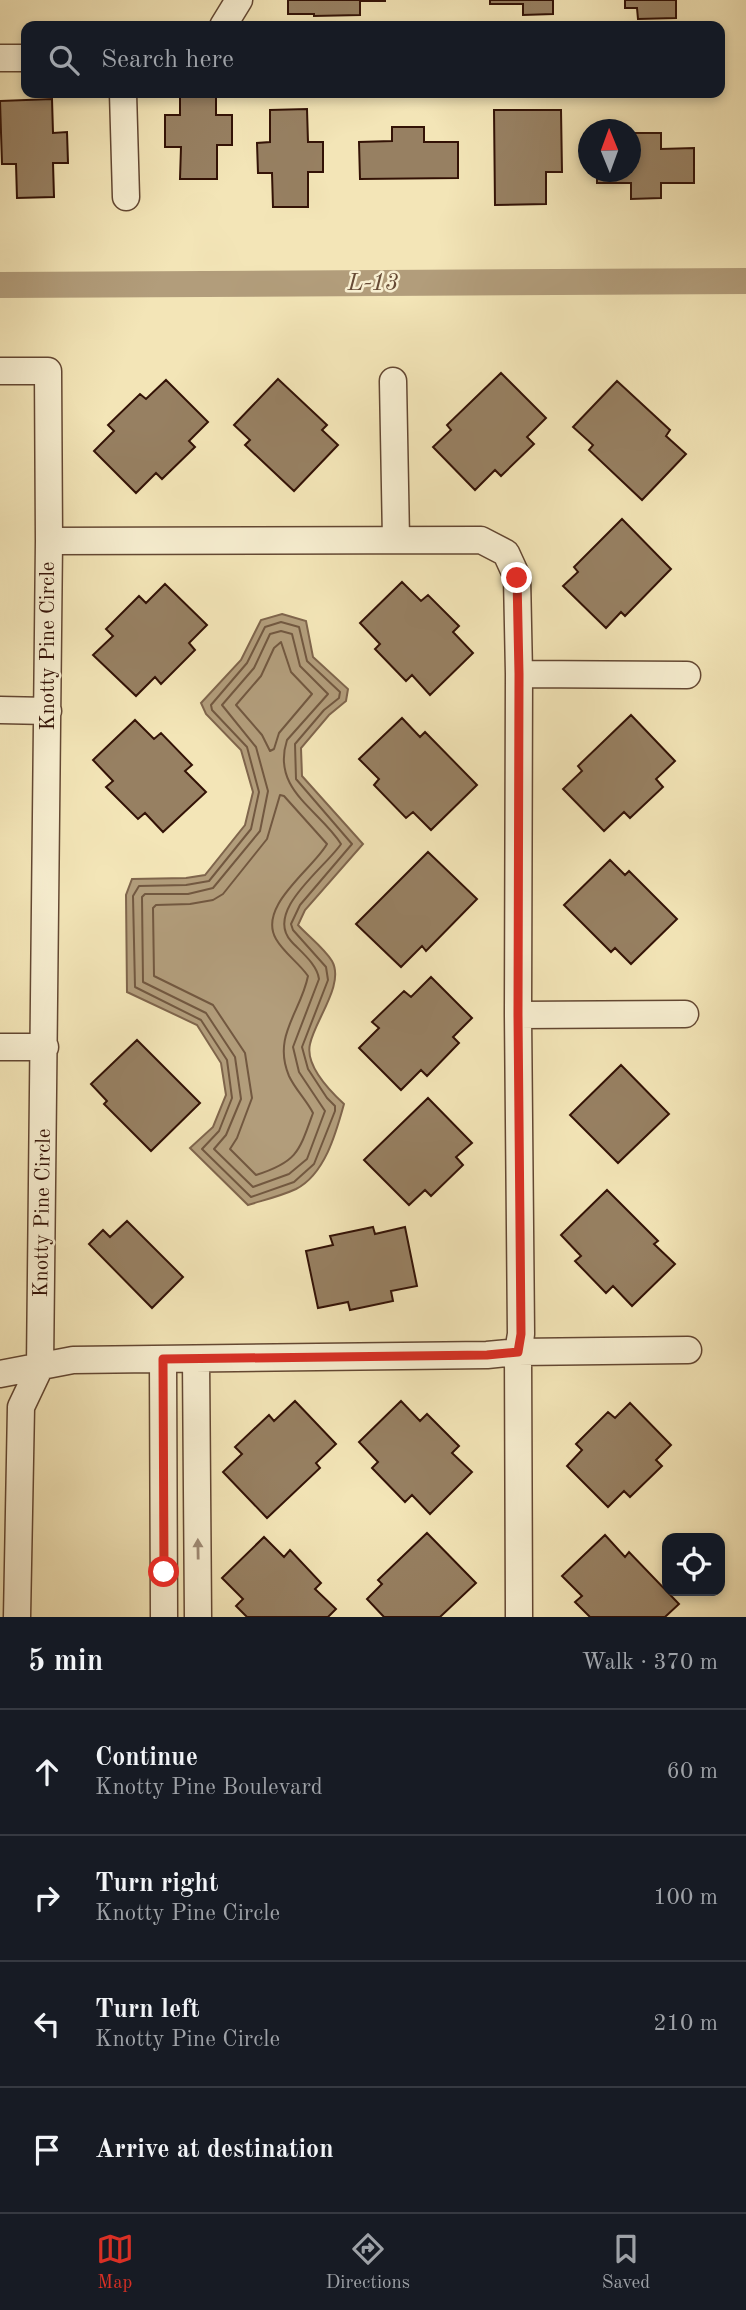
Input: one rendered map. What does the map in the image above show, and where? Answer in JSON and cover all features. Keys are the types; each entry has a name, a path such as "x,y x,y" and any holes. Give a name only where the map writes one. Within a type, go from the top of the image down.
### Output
{"street":[{"path":"226,21 239,0"},
{"path":"0,58 21,58"},
{"path":"123,98 126,197"},
{"path":"0,371 48,371 49,541"},
{"path":"393,382 396,539"},
{"name":"Knotty Pine Circle","path":"40,1367 49,541 481,540 506,553 517,578 519,674 519,1617"},
{"path":"519,674 687,675"},
{"path":"0,710 48,711"},
{"path":"518,1015 685,1014"},
{"path":"0,1047 45,1047"},
{"path":"0,1374 73,1360 688,1350"},
{"path":"163,1359 164,1617"},
{"path":"195,1359 198,1617"},
{"path":"17,1617 21,1407 40,1367"}],"water":[{"path":"282,614 306,621 313,657 348,689 346,701 329,715 301,748 302,776 363,844 305,910 298,925 329,956 335,970 332,991 313,1034 309,1052 320,1077 344,1104 337,1127 322,1163 306,1182 296,1189 248,1205 190,1148 213,1127 226,1095 221,1063 197,1025 127,992 126,895 132,879 205,875 245,825 253,792 241,750 206,714 201,703 241,660 261,620"}],"building":[{"path":"288,0 385,1 360,1 360,15 314,16 288,14"},
{"path":"490,0 553,0 553,14 523,15 523,4 490,4"},
{"path":"625,0 676,0 676,18 638,19 637,8 625,8"},
{"path":"180,98 216,98 216,115 232,115 232,145 217,145 217,179 180,179 181,147 165,147 165,115 180,115"},
{"path":"52,99 53,133 67,132 68,163 53,163 54,197 17,198 16,164 2,164 0,101"},
{"path":"307,109 308,142 323,142 323,172 308,172 308,207 273,207 272,173 258,173 257,143 270,142 270,110"},
{"path":"494,110 561,110 562,172 546,172 546,204 495,205"},
{"path":"392,127 424,127 424,142 458,142 458,178 360,179 359,142 392,141"},
{"path":"641,133 661,133 661,149 694,148 694,183 661,183 661,198 631,199 631,183 597,183 641,182"},
{"path":"501,373 546,418 527,437 534,444 501,476 495,470 475,490 433,447 451,430 447,425"},
{"path":"278,379 327,425 322,430 338,445 294,491 245,445 250,440 234,425"},
{"path":"166,380 208,422 189,441 195,447 162,479 156,473 136,493 94,451 114,431 108,425 140,394 146,399"},
{"path":"617,381 670,430 666,436 686,454 642,500 589,450 593,445 573,427"},
{"path":"622,519 671,569 625,616 621,612 606,628 563,586 578,572 574,567"},
{"path":"402,582 421,601 428,595 459,626 453,632 473,653 430,695 412,675 406,681 375,649 380,644 360,623"},
{"path":"165,584 207,625 189,643 195,650 161,684 155,677 136,696 93,655 113,636 106,629 139,596 146,603"},
{"path":"631,715 675,761 656,779 663,787 630,818 624,812 604,831 563,789 582,771 578,766"},
{"path":"402,718 420,737 425,732 477,785 431,830 413,812 406,818 374,785 379,779 359,759"},
{"path":"135,720 154,739 161,733 192,765 185,771 206,792 163,832 145,813 138,819 106,787 113,781 93,760"},
{"path":"428,852 477,899 426,951 422,946 401,967 356,924"},
{"path":"610,860 625,875 629,871 677,919 631,964 615,948 611,952 564,905"},
{"path":"431,977 472,1018 453,1037 459,1043 427,1076 421,1070 401,1090 359,1048 379,1028 372,1022 404,991 411,997"},
{"path":"137,1040 200,1103 151,1151 104,1104 107,1101 91,1084"},
{"path":"621,1065 669,1114 618,1163 570,1115"},
{"path":"428,1098 472,1143 456,1157 463,1165 431,1196 425,1190 409,1205 364,1160"},
{"path":"607,1190 658,1241 654,1244 675,1264 632,1306 613,1286 606,1293 575,1261 581,1256 561,1235"},
{"path":"127,1221 183,1277 152,1308 89,1244 103,1230 110,1237"},
{"path":"373,1227 375,1234 405,1227 417,1286 391,1291 393,1301 350,1310 348,1302 318,1308 306,1251 333,1245 330,1236"},
{"path":"295,1401 336,1444 316,1463 320,1468 267,1518 223,1472 242,1454 235,1447 269,1415 274,1421"},
{"path":"401,1401 420,1421 427,1414 459,1446 452,1453 472,1472 430,1514 412,1495 405,1502 372,1468 378,1462 359,1442"},
{"path":"630,1403 671,1445 656,1460 662,1466 630,1497 624,1491 608,1507 567,1466 582,1450 576,1444 608,1412 615,1418"},
{"path":"427,1533 476,1583 440,1617 384,1617 367,1599 382,1584 378,1580"},
{"path":"605,1535 625,1557 629,1552 662,1586 662,1596 671,1596 679,1604 665,1617 590,1617 575,1602 582,1596 562,1576"},
{"path":"264,1537 284,1557 290,1550 321,1583 315,1589 336,1609 328,1617 247,1617 236,1606 243,1599 222,1578"}],"waterway":[{"name":"L-13","path":"0,285 746,281"}],"route":[{"path":"164,1572 163,1359 487,1355 518,1352 521,1334 517,578"}]}
